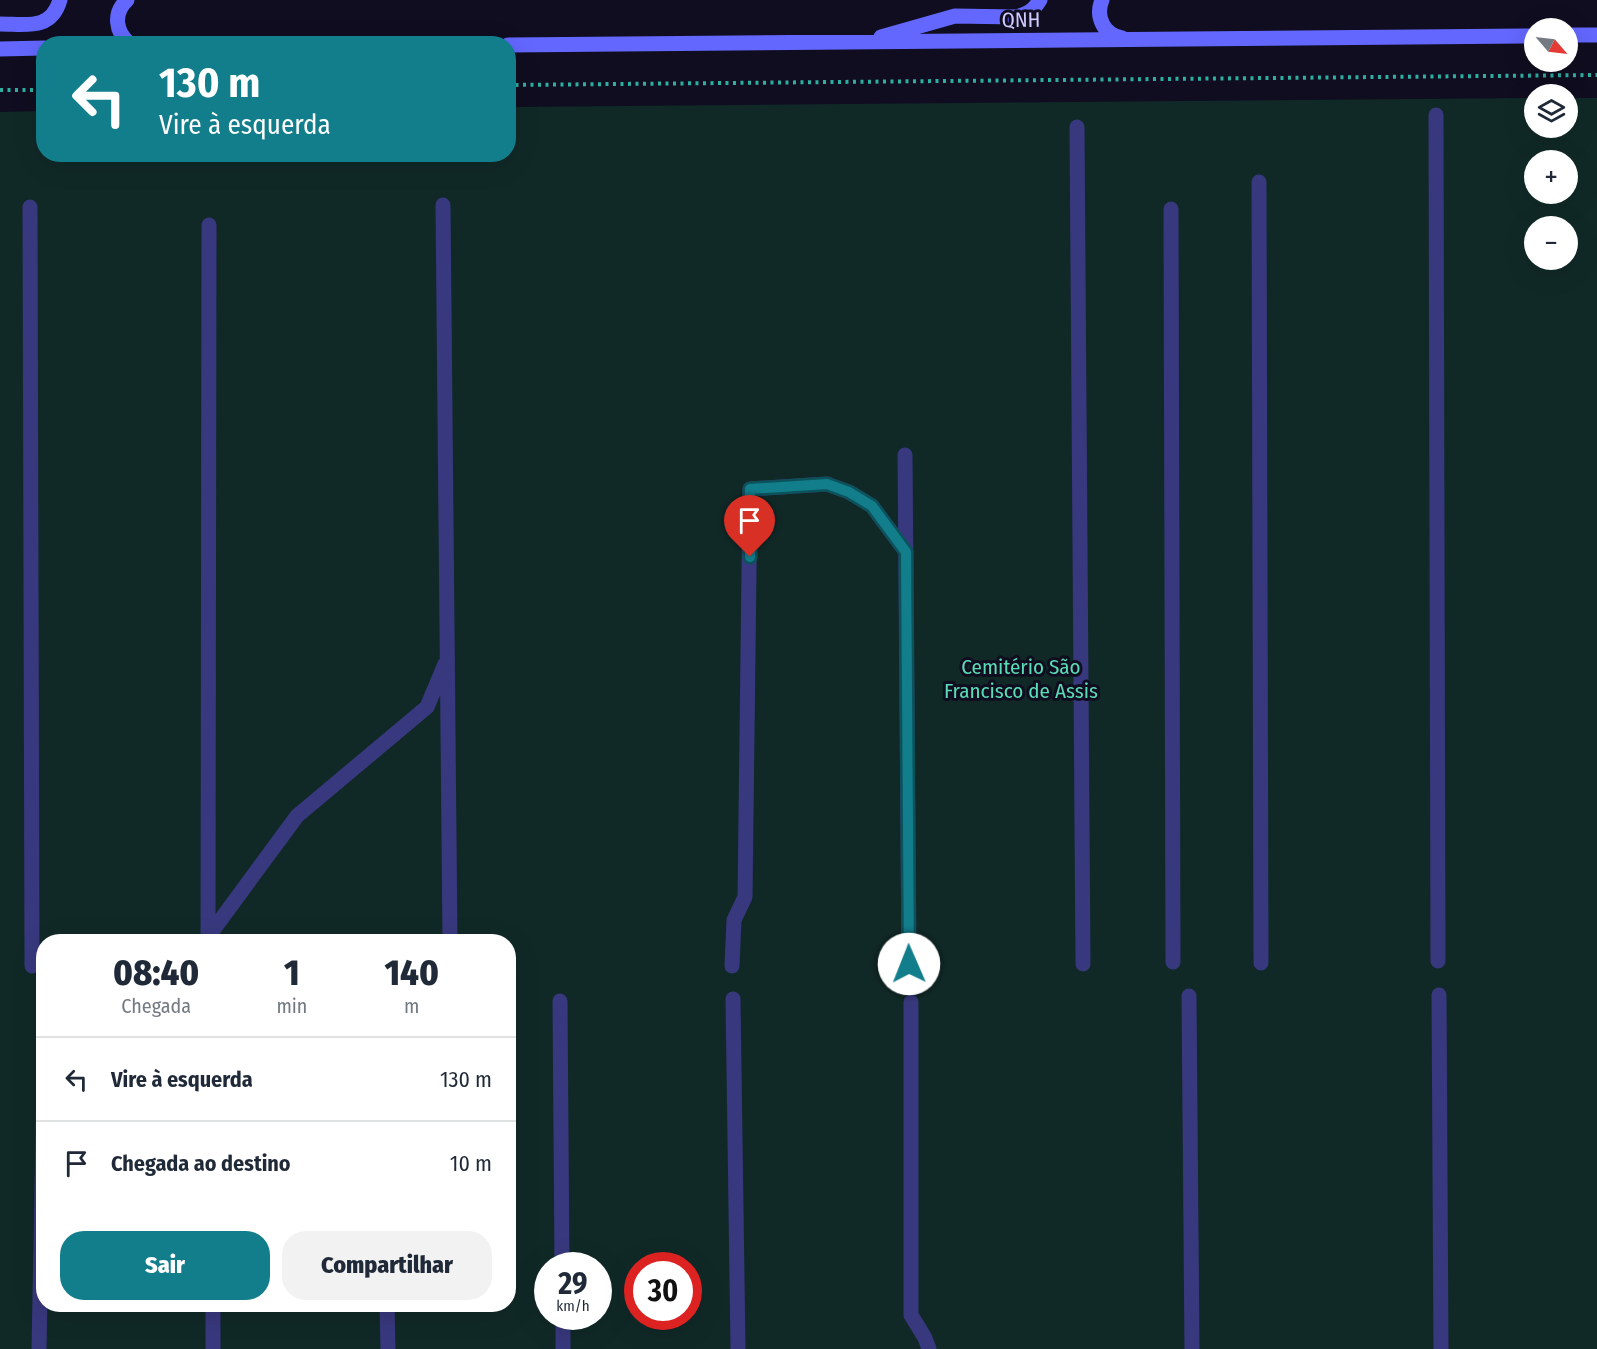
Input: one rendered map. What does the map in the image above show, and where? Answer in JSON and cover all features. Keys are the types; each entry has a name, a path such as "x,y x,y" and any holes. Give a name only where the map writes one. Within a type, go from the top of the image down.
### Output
{"street":[{"path":"0,24 39,24 49,19 56,11 60,0"},
{"path":"122,36 117,22 118,13 127,0"},
{"path":"861,43 955,16 1026,14 1034,9 1040,0"},
{"path":"1102,0 1099,15 1102,25 1117,38 1126,39"},
{"path":"1578,35 1597,35"},
{"name":"QNH","path":"516,45 1524,36"},
{"path":"0,49 36,48"},
{"path":"1436,115 1438,962"},
{"path":"1077,127 1083,964"},
{"path":"1259,182 1261,963"},
{"path":"443,205 450,934"},
{"path":"30,207 32,966"},
{"path":"1171,208 1173,962"},
{"path":"208,934 209,225"},
{"path":"905,455 909,964"},
{"path":"732,966 734,920 745,897 750,489 827,484 849,492 872,506 906,552"},
{"path":"212,934 297,816 427,706 447,660"},
{"path":"1439,995 1441,1349"},
{"path":"1189,996 1192,1349"},
{"path":"733,999 738,1349"},
{"path":"560,1001 562,1252"},
{"path":"911,1002 911,1315 929,1349"},
{"path":"39,1349 40,1312"},
{"path":"213,1312 213,1349"},
{"path":"387,1312 388,1349"},
{"path":"563,1330 563,1349"}],"path":[{"path":"516,85 1597,75"},
{"path":"0,90 36,90"}],"green space":[{"name":"Cemitério São Francisco de Assis","path":"1524,98 1524,138 1578,138 1578,98 1597,98 1597,1349 0,1349 0,112 36,111 36,162 516,162 516,107"}],"route":[{"path":"750,557 750,489 827,484 849,492 872,506 906,552 909,964"}]}
